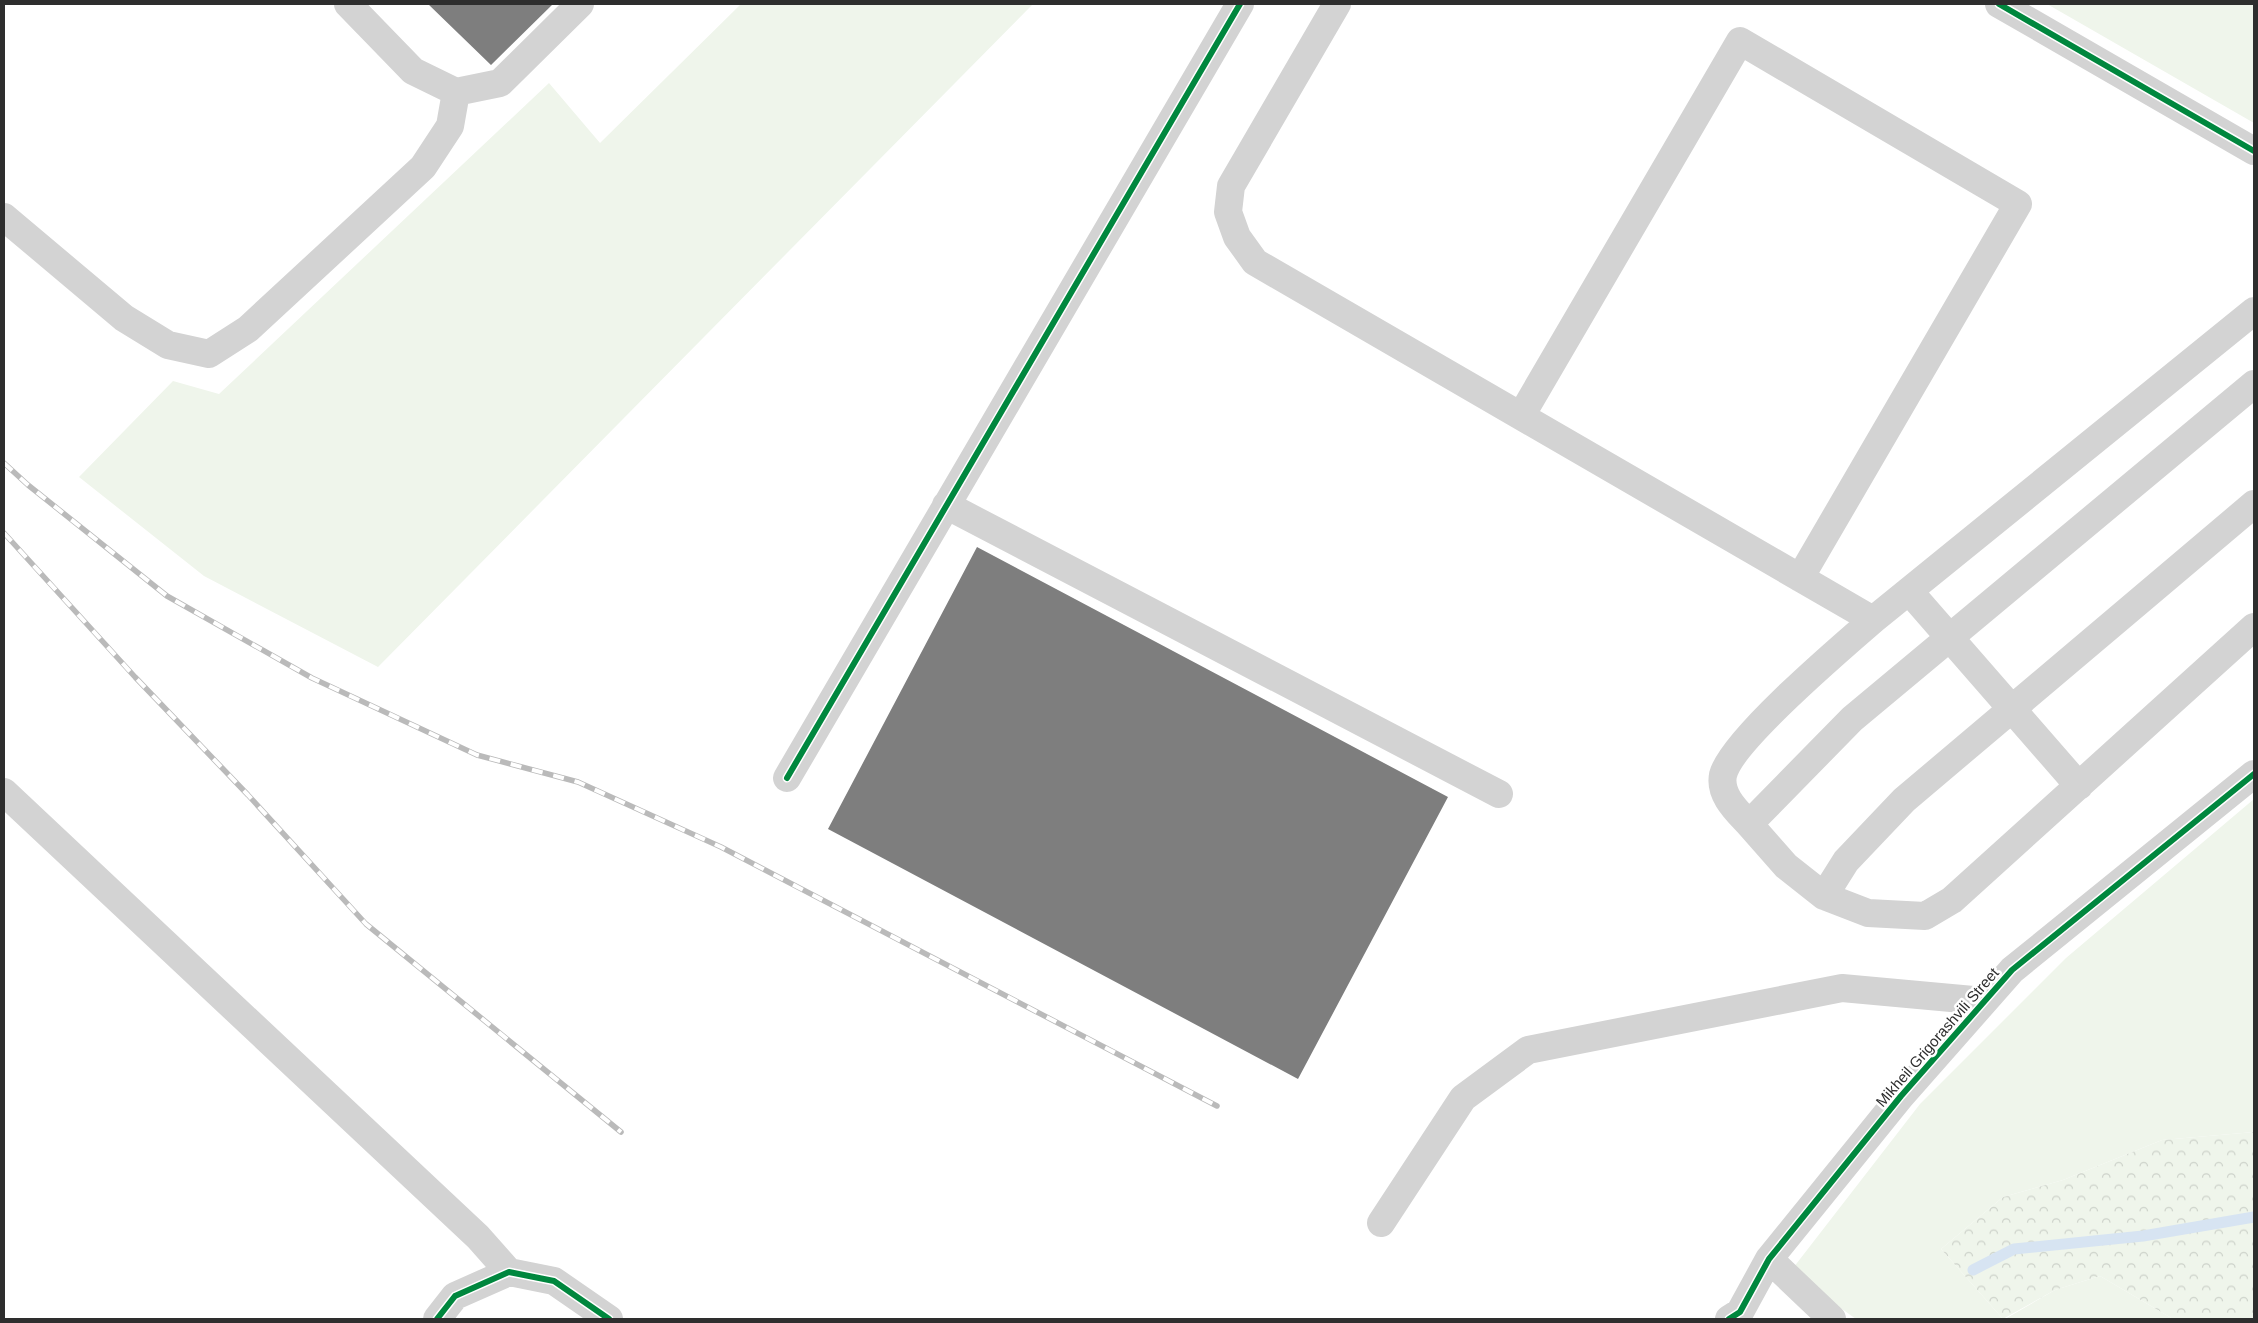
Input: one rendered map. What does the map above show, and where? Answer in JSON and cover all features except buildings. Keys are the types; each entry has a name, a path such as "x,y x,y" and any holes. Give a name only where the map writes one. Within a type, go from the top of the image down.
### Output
{"street":[{"path":"348,4 413,71 456,92 500,83 580,4"},
{"path":"787,778 1240,4"},
{"path":"1337,4 1231,186 1228,212 1237,237 1255,262 1873,620"},
{"path":"2000,4 2254,151"},
{"path":"1521,416 1740,41 1749,46 2018,204 1800,578"},
{"path":"4,217 124,318 168,345 209,354 248,329 423,167 450,126 456,92"},
{"path":"2254,311 1908,591 1815,670 1738,748 1723,776 1727,799 1786,866 1824,896 1868,913 1925,916 1952,900 2254,627"},
{"path":"1749,824 1852,719 2254,384"},
{"path":"1824,896 1846,861 1904,800 2254,504"},
{"path":"946,505 1499,794"},
{"path":"1908,591 2079,786"},
{"name":"Mikheil Grigorashvili Street","path":"1735,1317 1769,1259 1901,1096 2012,970 2254,774"},
{"path":"4,792 478,1237 509,1272"},
{"path":"1381,1223 1463,1098 1528,1050 1842,988 1984,1001"},
{"path":"1769,1259 1832,1319"},
{"path":"437,1319 455,1296 509,1272 554,1281 609,1319"}],"green space":[{"path":"741,4 1033,4 378,667 204,576 79,477 173,381 219,394 549,83 600,143"},
{"path":"2047,4 2254,4 2254,123"},
{"path":"2254,799 2254,1132 2162,1140 2063,1180 2003,1197 1941,1249 2003,1319 1856,1319 1790,1272 1920,1104 2066,958"},
{"path":"2254,1132 2254,1319 2173,1319 2100,1276 2055,1290 2003,1319 1941,1249 2003,1197 2063,1180 2162,1140"},
{"path":"2100,1276 2173,1319 2005,1319 2055,1290"}],"waterway":[{"path":"1973,1270 2014,1249 2143,1236 2254,1217"}],"railway":[{"path":"4,463 28,485 167,596 312,678 477,755 578,782 721,847 1217,1106"},
{"path":"4,533 135,677 248,795 366,924 621,1132"}],"cycle path":[{"path":"787,778 1240,4"},
{"path":"1999,4 2254,151"},
{"path":"1729,1319 1740,1312 1769,1259 1901,1096 2012,970 2254,774"},
{"path":"437,1319 455,1296 509,1272 554,1281 609,1319"}]}
